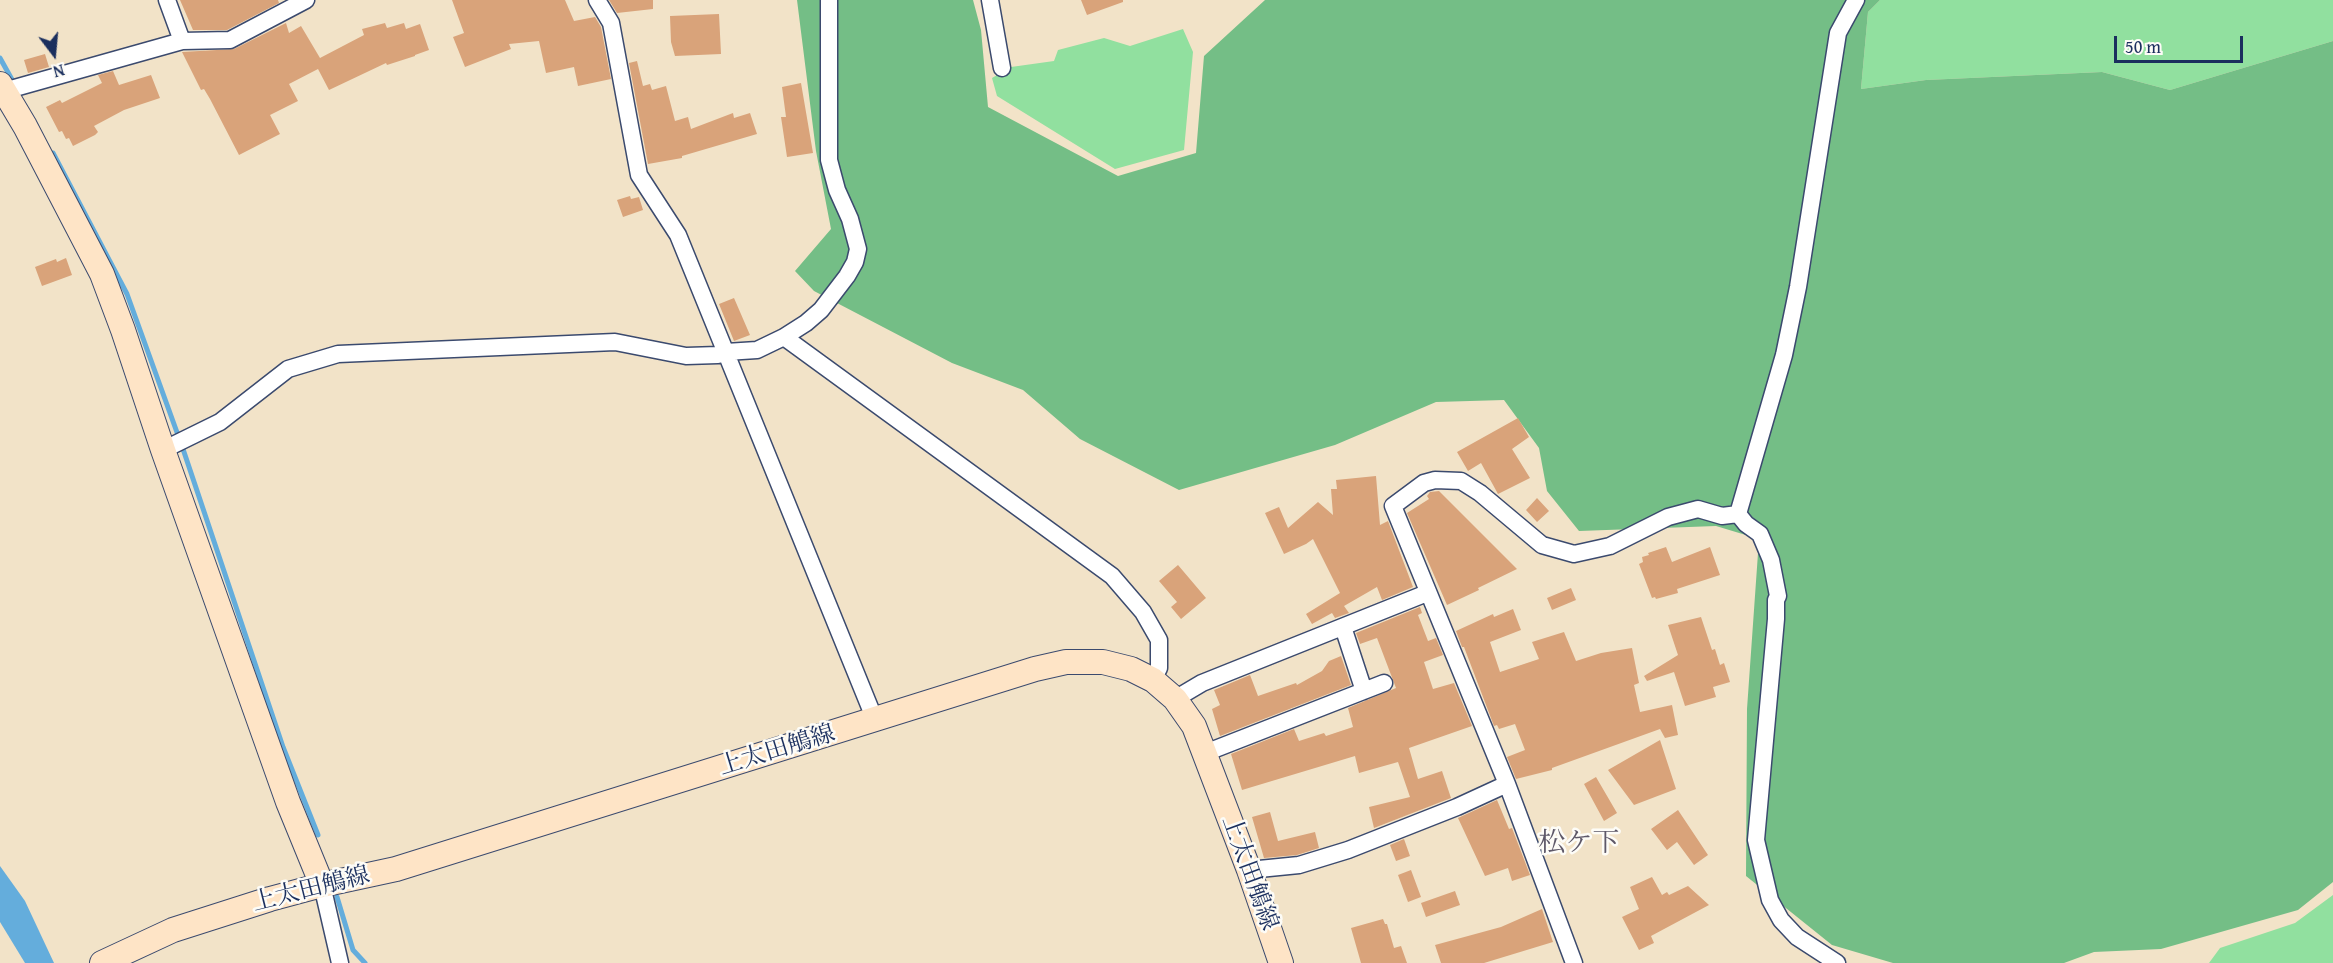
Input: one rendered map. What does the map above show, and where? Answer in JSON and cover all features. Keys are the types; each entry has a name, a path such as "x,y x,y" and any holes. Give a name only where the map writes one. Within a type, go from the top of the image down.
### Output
{"main road":[{"path":"2,87 102,274 123,330 162,450 288,802 322,885"},
{"name":"上太田鵤線","path":"102,963 174,930 270,899 396,869 1035,669 1066,662 1103,662 1131,669 1153,680 1175,699 1194,726 1205,753 1281,963"}],"street":[{"path":"167,0 182,41"},
{"path":"2,87 182,41 230,40 306,0"},
{"path":"597,0 611,23 639,175 678,235 875,720"},
{"path":"162,450 220,422 288,369 338,354 615,342 686,356 718,355 726,352 757,350 784,337 821,310 847,276 858,249 829,160 829,0"},
{"path":"990,0 1002,68"},
{"path":"1738,514 1784,355 1796,298 1838,33 1856,0"},
{"path":"784,337 1112,576 1143,612 1159,640 1159,668 1153,680"},
{"path":"1574,963 1507,784 1394,507 1424,483 1435,480 1461,481 1480,493 1542,545 1574,554 1610,546 1668,517 1698,509 1722,516 1738,514"},
{"path":"1738,514 1746,524 1761,534 1771,560 1778,596 1756,840 1770,900 1781,920 1797,937 1838,963"},
{"path":"1175,699 1202,683 1427,592"},
{"path":"1343,627 1364,691"},
{"path":"1205,753 1384,683"},
{"path":"1249,870 1299,865 1348,850 1457,807 1507,784"},
{"path":"322,885 340,963"}],"green space":[{"path":"797,0 973,0 981,30 988,107 1118,176 1196,153 1204,56 1265,0 1880,0 1868,12 1861,89 1926,80 2102,72 2170,90 2333,41 2333,882 2298,910 2161,949 2094,952 2064,963 1893,963 1832,945 1746,876 1747,709 1759,539 1716,526 1579,531 1547,491 1539,448 1504,400 1436,402 1335,445 1179,490 1080,439 1023,390 952,363 814,291 795,271 831,229 816,151"},
{"path":"1880,0 2333,0 2333,41 2170,90 2102,72 1926,80 1861,89 1868,12"},
{"path":"1183,29 1193,52 1184,150 1115,169 997,96 992,78 1011,67 1054,61 1058,50 1104,38 1130,46"},
{"path":"2333,895 2333,963 2209,963 2220,948 2295,923"}],"water":[{"path":"0,866 25,901 54,963 25,963 0,922"}],"building":[{"path":"180,0 278,0 279,3 227,30 193,30"},
{"path":"452,0 565,0 574,21 595,17 601,27 611,79 578,86 574,67 546,73 539,41 509,44 511,49 465,67 453,37 464,33"},
{"path":"609,0 653,0 653,9 617,13"},
{"path":"1081,0 1123,0 1123,2 1087,15"},
{"path":"719,14 721,54 675,56 671,42 670,16"},
{"path":"286,23 289,33 301,26 320,58 364,35 362,29 385,23 387,28 404,23 406,29 420,24 429,50 387,65 386,63 329,90 318,69 289,84 298,101 270,115 280,134 239,155 182,52 234,49"},
{"path":"45,54 49,67 28,73 24,60"},
{"path":"637,61 643,86 650,84 652,90 666,86 675,121 688,117 691,129 733,113 734,118 750,113 757,134 682,156 682,158 648,164 629,63"},
{"path":"113,71 119,85 151,75 160,98 124,110 94,126 98,132 95,135 73,146 62,131 59,132 46,107 60,100 62,103 102,83 98,75"},
{"path":"801,83 813,153 787,157 781,117 786,117 782,87"},
{"path":"630,196 631,199 639,197 643,210 623,217 617,200"},
{"path":"66,258 72,275 42,286 35,267 56,259 57,262"},
{"path":"734,298 750,335 734,341 719,304"},
{"path":"1518,418 1529,437 1512,449 1530,478 1498,494 1481,463 1468,471 1457,452"},
{"path":"1376,476 1380,525 1388,521 1413,587 1382,600 1377,587 1344,606 1349,613 1335,618 1332,613 1312,624 1306,614 1340,593 1313,539 1284,554 1265,513 1279,507 1288,528 1318,502 1333,515 1331,489 1337,489 1336,480"},
{"path":"1439,491 1517,569 1447,605 1407,513 1429,499 1427,496 1430,492"},
{"path":"1537,498 1549,511 1537,522 1526,510"},
{"path":"1666,547 1672,562 1710,547 1720,575 1677,589 1678,593 1652,598 1639,564 1643,562 1642,557 1649,555 1648,553"},
{"path":"1178,565 1206,598 1181,619 1171,607 1177,602 1159,581"},
{"path":"1571,588 1576,600 1552,610 1547,598"},
{"path":"1420,607 1422,613 1418,615 1428,641 1436,638 1443,655 1424,662 1433,689 1454,683 1472,726 1409,748 1418,779 1442,771 1451,798 1374,828 1369,807 1410,797 1398,762 1359,773 1355,756 1242,790 1231,754 1294,729 1299,741 1324,733 1326,736 1353,727 1348,708 1396,688 1377,638 1360,644 1356,633"},
{"path":"1513,609 1521,630 1490,642 1500,672 1539,659 1532,642 1564,632 1576,661 1601,653 1632,648 1639,683 1634,685 1640,712 1672,705 1678,735 1665,738 1660,729 1552,768 1552,770 1516,779 1507,757 1525,750 1515,724 1499,729 1497,725 1494,726 1456,631 1493,614 1494,617"},
{"path":"1701,617 1712,650 1715,649 1720,665 1724,663 1730,682 1713,687 1716,697 1685,706 1674,672 1647,681 1644,676 1678,655 1668,625"},
{"path":"1341,656 1351,685 1220,736 1212,709 1220,705 1214,690 1250,675 1258,696 1296,683 1297,685 1322,671 1329,661"},
{"path":"1660,740 1676,789 1634,805 1608,770"},
{"path":"1596,777 1617,813 1604,821 1584,784"},
{"path":"1497,800 1509,829 1512,828 1530,875 1512,881 1508,868 1485,876 1458,818"},
{"path":"1678,810 1708,855 1694,865 1677,842 1667,850 1651,829"},
{"path":"1270,812 1278,841 1315,832 1319,848 1297,855 1264,858 1252,817"},
{"path":"1404,839 1410,856 1396,861 1390,845"},
{"path":"1411,870 1421,897 1408,902 1398,875"},
{"path":"1652,877 1662,895 1667,892 1669,895 1688,886 1709,905 1651,936 1654,943 1639,950 1622,917 1639,909 1630,887"},
{"path":"1455,891 1460,905 1426,917 1421,903"},
{"path":"1542,909 1553,942 1484,963 1441,963 1435,945 1501,927"},
{"path":"1383,919 1387,924 1394,948 1401,946 1407,963 1361,963 1351,928"}],"waterway":[{"path":"0,58 15,85"},
{"path":"53,153 127,294 183,449 283,747 318,835"},
{"path":"337,897 353,950 365,963"}],"district":[{"name":"松ケ下","path":"1579,844"}]}
